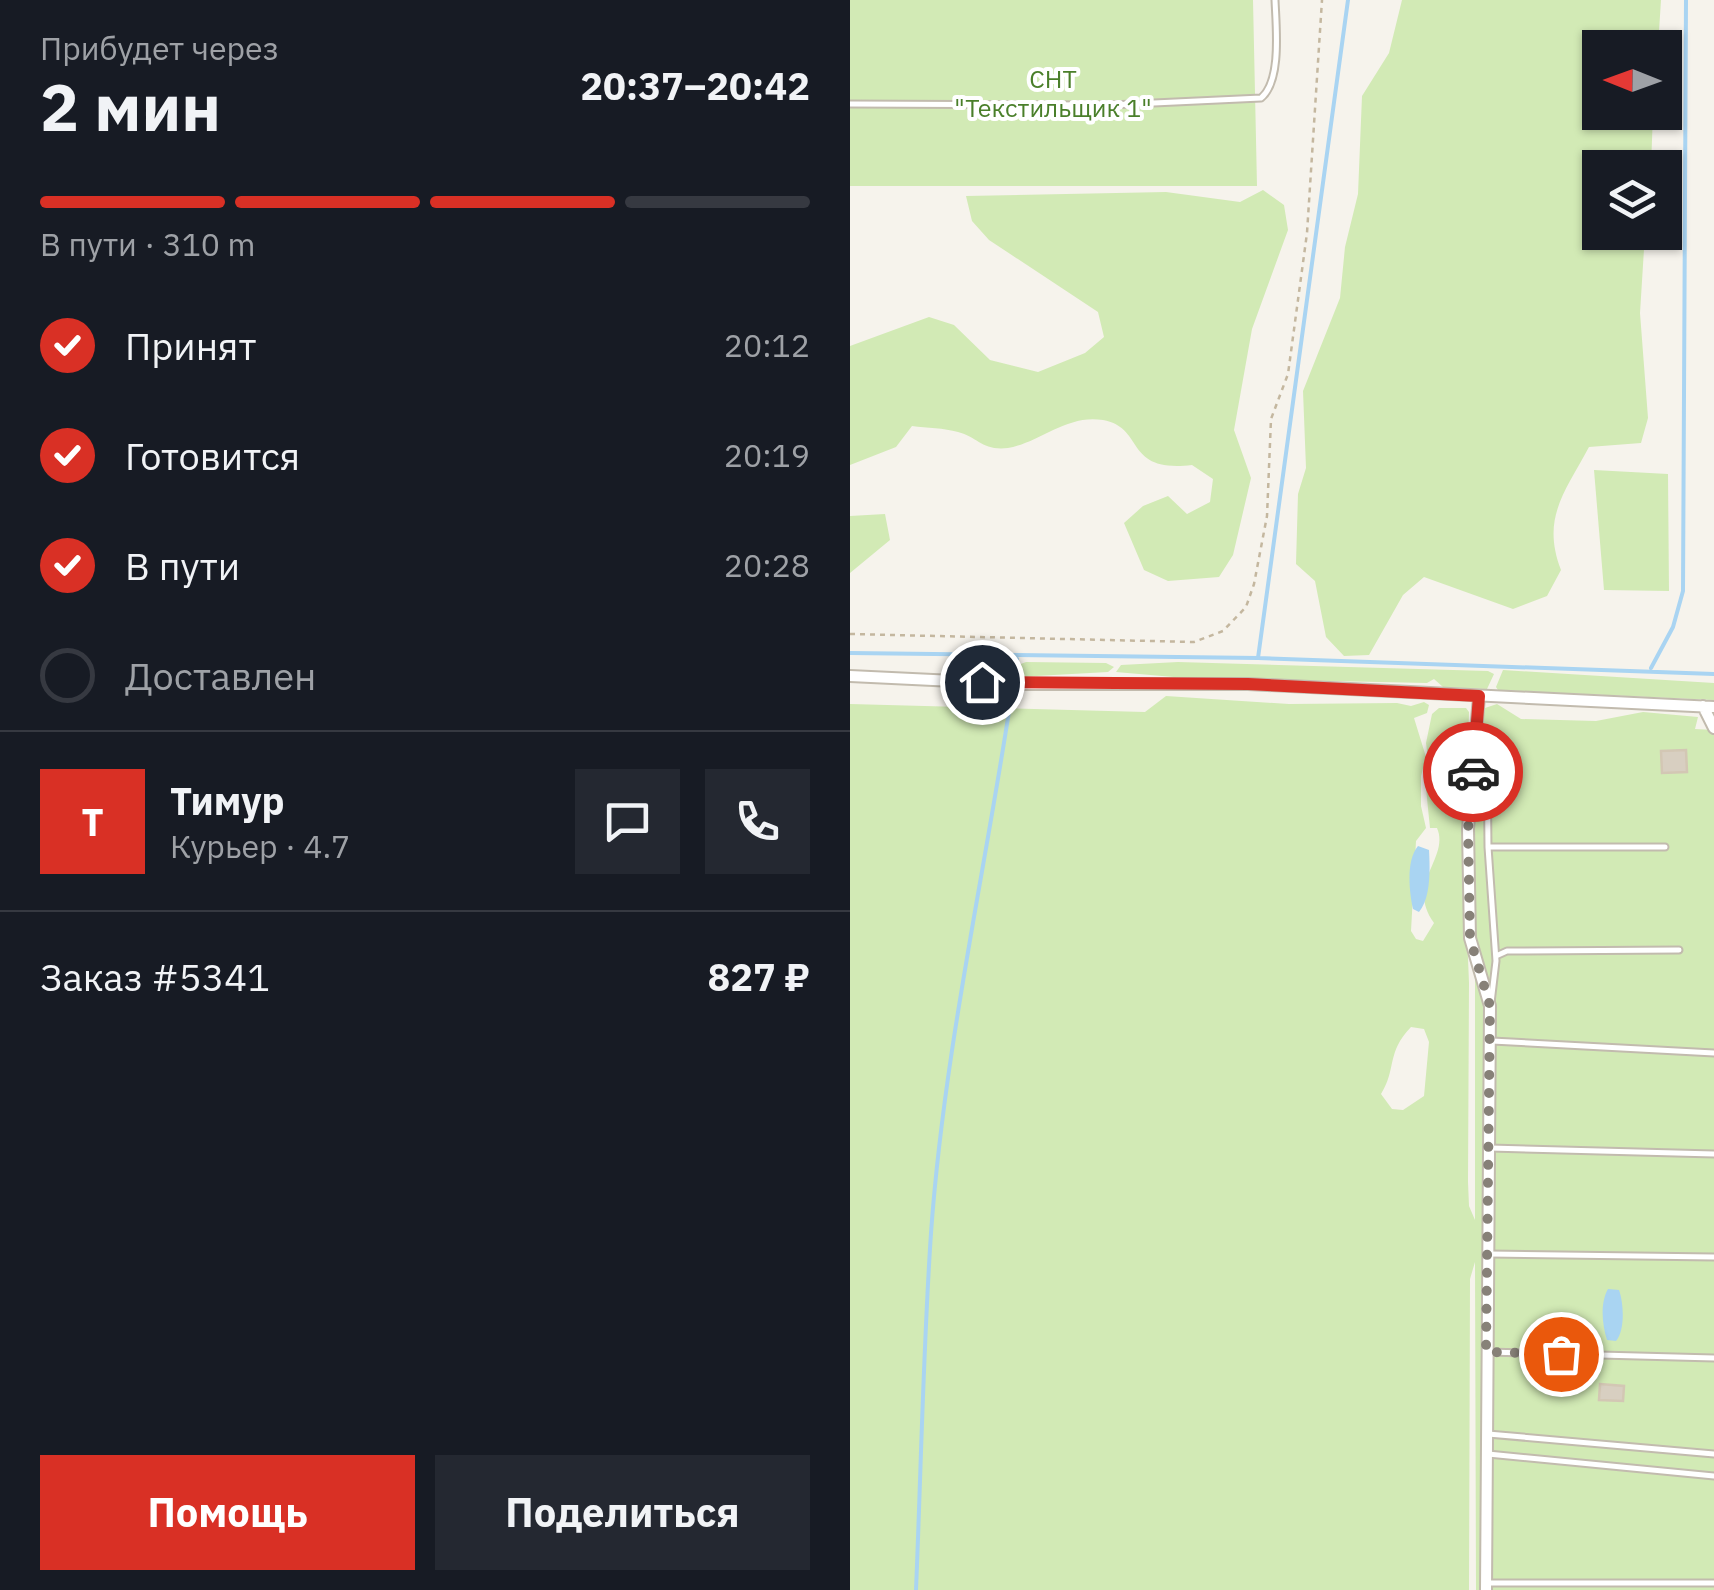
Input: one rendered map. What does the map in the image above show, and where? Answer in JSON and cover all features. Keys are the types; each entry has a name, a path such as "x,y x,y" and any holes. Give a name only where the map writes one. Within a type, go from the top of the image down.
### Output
{"street":[{"path":"850,676 1016,684 1248,684 1708,706 1714,728"},
{"path":"1479,696 1468,829 1470,938 1490,1006 1486,1586"}],"lane":[{"path":"850,104 1111,106 1261,98 1270,91 1274,78 1275,0"},
{"path":"1487,746 1488,847 1496,956 1490,1006"},
{"path":"1488,847 1665,847"},
{"path":"1496,956 1507,951 1679,950"},
{"path":"1490,1040 1714,1053"},
{"path":"1490,1148 1714,1154"},
{"path":"1487,1254 1714,1258"},
{"path":"1486,1352 1714,1358"},
{"path":"1485,1434 1714,1454"},
{"path":"1485,1454 1714,1476"},
{"path":"1486,1586 1714,1583"}],"path":[{"path":"850,634 1194,642 1222,631 1246,607 1267,516 1271,418 1288,374 1302,270 1322,0"}],"green space":[{"name":"СНТ \"Текстильщик 1\"","path":"850,0 1253,0 1257,186 850,186"},
{"path":"1402,0 1661,0 1659,30 1582,30 1582,130 1652,130 1652,150 1582,150 1582,250 1644,250 1640,313 1648,418 1641,443 1589,447 1558,506 1554,535 1561,570 1547,596 1513,609 1424,577 1403,595 1369,655 1344,656 1326,637 1315,581 1296,564 1298,494 1306,468 1303,391 1340,298 1345,247 1358,194 1362,96 1389,53"},
{"path":"1263,190 1284,205 1288,230 1252,329 1234,430 1251,478 1233,555 1219,577 1168,581 1144,570 1124,523 1143,506 1168,496 1187,514 1210,502 1213,479 1192,465 1155,462 1125,432 1103,420 1078,421 1008,448 986,446 958,432 912,426 896,447 850,465 850,346 929,317 954,325 990,360 1038,372 1085,353 1104,337 1098,312 989,240 972,221 966,196 1166,192 1240,202"},
{"path":"1594,470 1668,474 1669,591 1604,590"},
{"path":"885,514 890,540 850,573 850,516"},
{"path":"1178,662 1494,674 1487,689 1443,687 1434,679 1427,683 1185,678 1116,672 1121,665"},
{"path":"1106,663 1114,667 1108,672 1018,677 1018,665"},
{"path":"1503,670 1714,683 1714,700 1498,690"},
{"path":"1166,696 1289,704 1429,705 1427,713 1414,718 1426,757 1421,776 1421,806 1426,828 1416,841 1411,931 1423,941 1434,923 1424,896 1439,839 1437,828 1430,828 1426,743 1432,714 1439,708 1466,708 1469,712 1465,884 1469,983 1468,1182 1469,1206 1475,1220 1475,716 1483,717 1485,708 1497,704 1521,719 1596,721 1643,712 1698,717 1695,729 1714,730 1714,1590 1476,1590 1475,1262 1470,1279 1469,1590 850,1590 850,704 1145,712","holes":["1411,1027 1424,1029 1429,1042 1424,1096 1403,1110 1392,1109 1381,1094 1395,1053"]}],"water":[{"path":"1418,846 1429,850 1430,866 1428,891 1419,912 1413,909 1410,894 1412,859"},
{"path":"1608,1289 1619,1290 1622,1302 1622,1324 1616,1341 1607,1340 1604,1327 1603,1307"}],"building":[{"path":"1686,750 1687,772 1662,773 1661,751"},
{"path":"1600,1384 1624,1386 1623,1401 1599,1400"}],"waterway":[{"path":"1258,658 1348,0"},
{"path":"1651,668 1673,627 1683,591 1686,0"},
{"path":"850,653 1258,658 1714,674"},
{"path":"1013,679 1017,659"},
{"path":"916,1590 926,1322 937,1165 955,1029 1012,692"}],"way so far":[{"path":"1473,772 1468,829 1470,938 1490,1006 1486,1352 1561,1354"}],"route":[{"path":"982,682 1248,684 1479,696 1473,772"}]}
